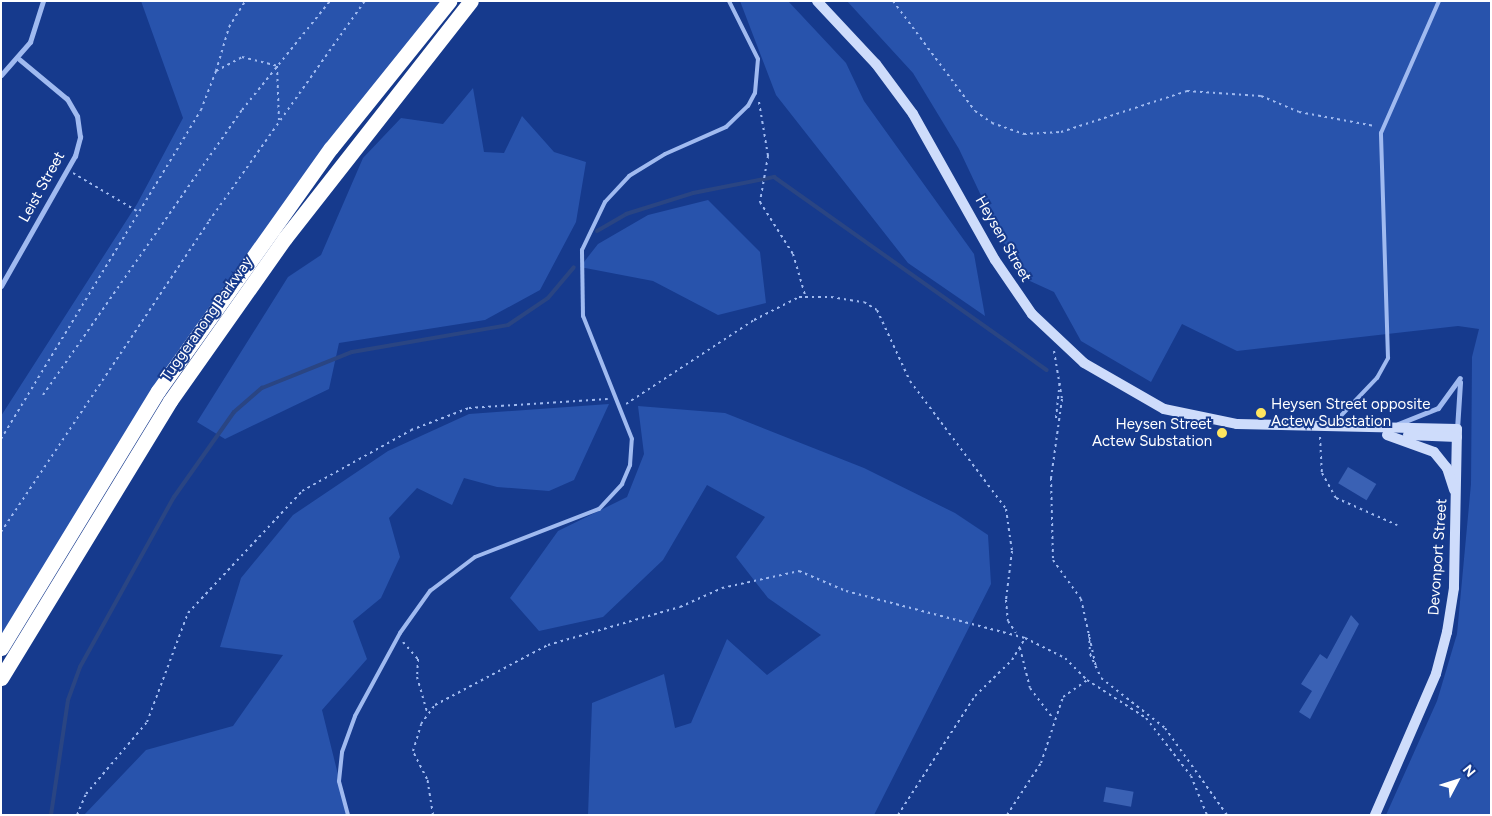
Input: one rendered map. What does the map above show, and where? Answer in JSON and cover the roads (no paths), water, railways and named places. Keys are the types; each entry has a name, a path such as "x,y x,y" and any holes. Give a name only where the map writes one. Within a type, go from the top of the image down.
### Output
{"highway":[{"name":"Tuggeranong Parkway","path":"1,648 158,391 332,148 449,1"},
{"name":"Tuggeranong Parkway","path":"1,678 170,401 285,238 471,1"}],"main road":[{"name":"Heysen Street","path":"817,1 894,86 929,138 1004,274 1061,345 1136,396 1164,409 1237,424 1370,429 1387,434 1457,433"},
{"name":"Heysen Street","path":"1370,429 1395,424 1457,433"},
{"name":"Devonport Street","path":"1375,815 1443,650 1454,588 1457,513 1457,433"},
{"path":"1387,434 1419,443 1441,459 1452,482 1457,513"}],"street":[{"path":"1,75 19,59 43,1"},
{"name":"Leist Street","path":"1,286 67,170 80,137 77,116 67,99 19,59"},
{"name":"Devonport Street","path":"1395,424 1438,408 1460,378 1457,433"}],"lane":[{"path":"348,815 339,781 342,752 355,716 396,639 430,591 455,569 509,542 584,516 611,498 626,474 632,450 621,407 616,399 583,316 579,277 582,250 592,226 629,176 664,154 726,127 755,93 758,59 729,1"},
{"path":"1325,427 1377,378 1388,358 1384,128 1440,1"}],"waterway":[{"path":"597,231 626,214 693,193 774,177 1047,370"},
{"path":"51,815 68,700 80,667 174,497 234,412 262,388 352,352 508,325 548,298 574,267"}],"place":[{"name":"Heysen Street opposite Actew Substation","path":"1261,413"},
{"name":"Heysen Street Actew Substation","path":"1222,433"}]}
